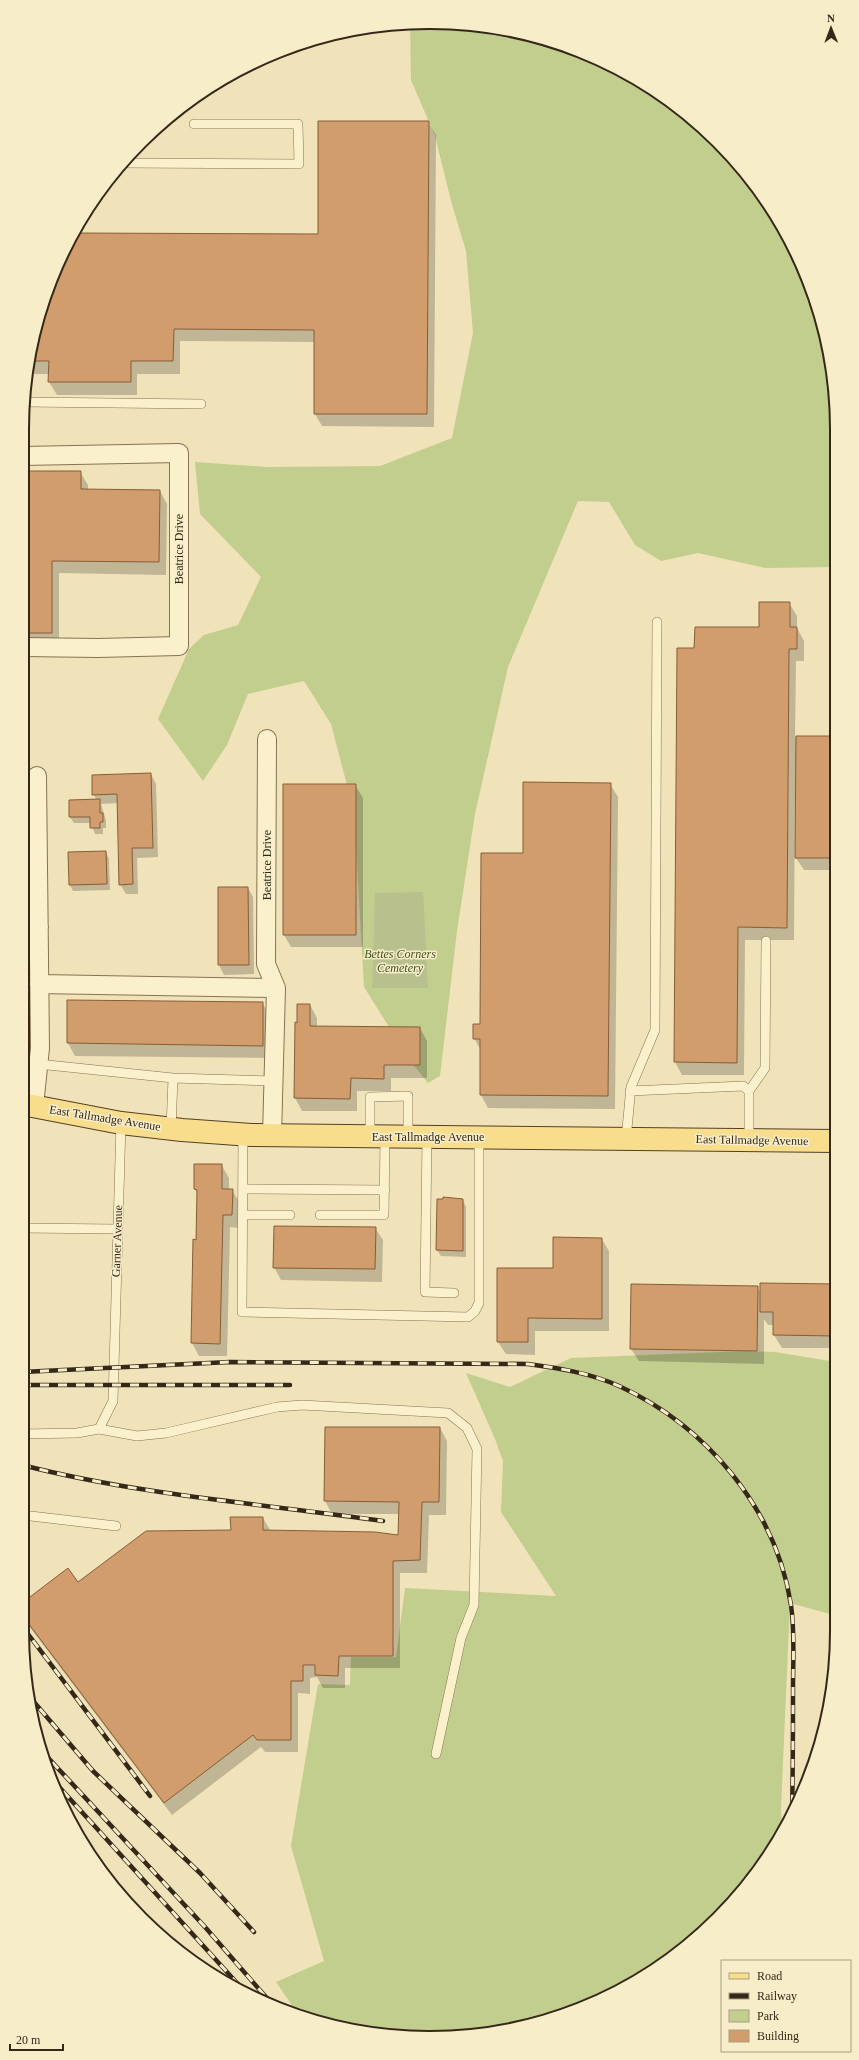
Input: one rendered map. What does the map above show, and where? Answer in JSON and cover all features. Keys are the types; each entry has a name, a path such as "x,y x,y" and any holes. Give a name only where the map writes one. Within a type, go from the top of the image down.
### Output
{"main road":[{"name":"East Tallmadge Avenue","path":"29,1105 121,1123 243,1135 830,1141"}],"street":[{"name":"Beatrice Drive","path":"29,456 179,453 179,646 98,648 29,647"},
{"name":"Beatrice Drive","path":"267,739 266,964 276,988 272,1136"},
{"path":"29,1101 38,1064 39,984 30,927 37,776"},
{"path":"39,984 276,988"}],"lane":[{"path":"130,163 299,164 298,124 194,124"},
{"path":"30,402 201,404"},
{"path":"626,1139 630,1091 655,1030 657,622"},
{"path":"748,1140 749,1091 765,1068 766,942"},
{"path":"38,1064 173,1078 273,1081"},
{"path":"171,1129 173,1078"},
{"path":"630,1091 743,1086 749,1091"},
{"path":"320,1215 384,1215 385,1190 370,1097 408,1096 417,1136 425,1292 454,1293"},
{"name":"Garner Avenue","path":"99,1429 113,1402 121,1123"},
{"path":"243,1135 242,1312 468,1316 475,1311 479,1303 479,1137"},
{"path":"243,1189 385,1190"},
{"path":"243,1215 290,1215"},
{"path":"29,1228 117,1229"},
{"path":"29,1434 77,1433 99,1429 137,1436 166,1433 277,1407 302,1405 448,1413 467,1428 477,1449 474,1605 461,1638 436,1754"},
{"path":"29,1516 116,1526"}],"green space":[{"path":"430,29 482,32 533,43 583,59 607,70 652,96 694,128 731,165 763,207 789,252 800,276 809,301 822,351 827,377 830,430 830,567 765,568 698,553 661,561 635,545 609,502 578,501 508,667 475,814 457,931 440,1076 428,1083 411,1062 364,987 354,812 331,724 304,681 248,694 227,745 203,781 158,719 189,649 204,635 238,625 261,577 200,514 195,462 267,467 380,466 452,438 473,333 466,251 451,201 435,136 411,80 410,30"},
{"name":"Bettes Corners Cemetery","path":"423,892 428,988 372,988 375,893"},
{"path":"745,1351 775,1352 830,1361 830,1614 790,1603 781,1821 763,1853 731,1895 694,1932 652,1964 607,1990 583,2001 558,2010 508,2023 482,2028 430,2031 377,2028 326,2017 293,2007 276,1982 324,1961 291,1846 318,1684 350,1685 351,1657 396,1657 405,1588 556,1596 501,1512 503,1461 466,1373 510,1387 571,1358"}],"building":[{"path":"318,121 429,121 427,414 314,414 314,330 174,329 173,361 131,361 131,382 48,382 49,361 35,361 50,301 59,276 81,233 318,234"},
{"path":"29,471 81,471 81,489 160,490 159,562 52,561 52,633 29,633"},
{"path":"759,602 790,602 790,627 797,627 797,649 789,649 787,928 738,927 737,1063 674,1062 677,648 694,648 695,627 759,627"},
{"path":"796,736 830,736 830,858 795,858"},
{"path":"151,773 153,848 132,848 133,884 119,885 117,794 92,795 92,775"},
{"path":"523,782 611,783 608,1096 480,1095 480,1039 473,1039 473,1024 480,1024 481,853 523,853"},
{"path":"283,784 356,784 356,935 283,935"},
{"path":"100,799 100,813 103,813 103,822 100,822 100,828 90,828 90,817 69,817 69,800"},
{"path":"106,851 107,884 69,885 68,852"},
{"path":"218,887 248,887 249,965 218,965"},
{"path":"67,1000 263,1002 263,1046 67,1043"},
{"path":"297,1004 310,1004 310,1026 420,1027 420,1065 384,1065 384,1079 351,1078 350,1099 294,1098 295,1022 297,1023"},
{"path":"194,1164 222,1164 222,1189 233,1189 232,1215 223,1215 220,1344 191,1343 193,1239 196,1240 197,1190 194,1189"},
{"path":"443,1197 463,1199 463,1251 436,1250 437,1199 443,1199"},
{"path":"274,1226 376,1227 375,1269 273,1268"},
{"path":"553,1237 602,1238 602,1319 528,1318 528,1342 497,1342 497,1268 553,1268"},
{"path":"760,1283 830,1284 830,1336 773,1335 773,1312 760,1312"},
{"path":"631,1284 758,1286 757,1351 630,1349"},
{"path":"325,1427 440,1427 439,1502 422,1502 420,1560 393,1561 393,1656 339,1656 338,1676 315,1675 315,1665 303,1665 303,1681 291,1681 291,1740 257,1740 253,1735 164,1803 29,1624 29,1598 68,1568 78,1582 146,1531 231,1530 230,1517 263,1517 263,1530 375,1532 398,1535 399,1502 324,1501"}],"railway":[{"path":"29,1372 230,1362 528,1364 562,1369 608,1381 651,1403 680,1423 708,1447 732,1474 753,1504 770,1535 783,1569 791,1605 794,1647 792,1801"},
{"path":"29,1385 290,1385"},
{"path":"29,1467 111,1484 201,1498 383,1521"},
{"path":"29,1636 150,1796"},
{"path":"36,1705 93,1771 200,1873 254,1932"},
{"path":"50,1760 205,1927 265,1996"},
{"path":"62,1790 234,1980"}]}
